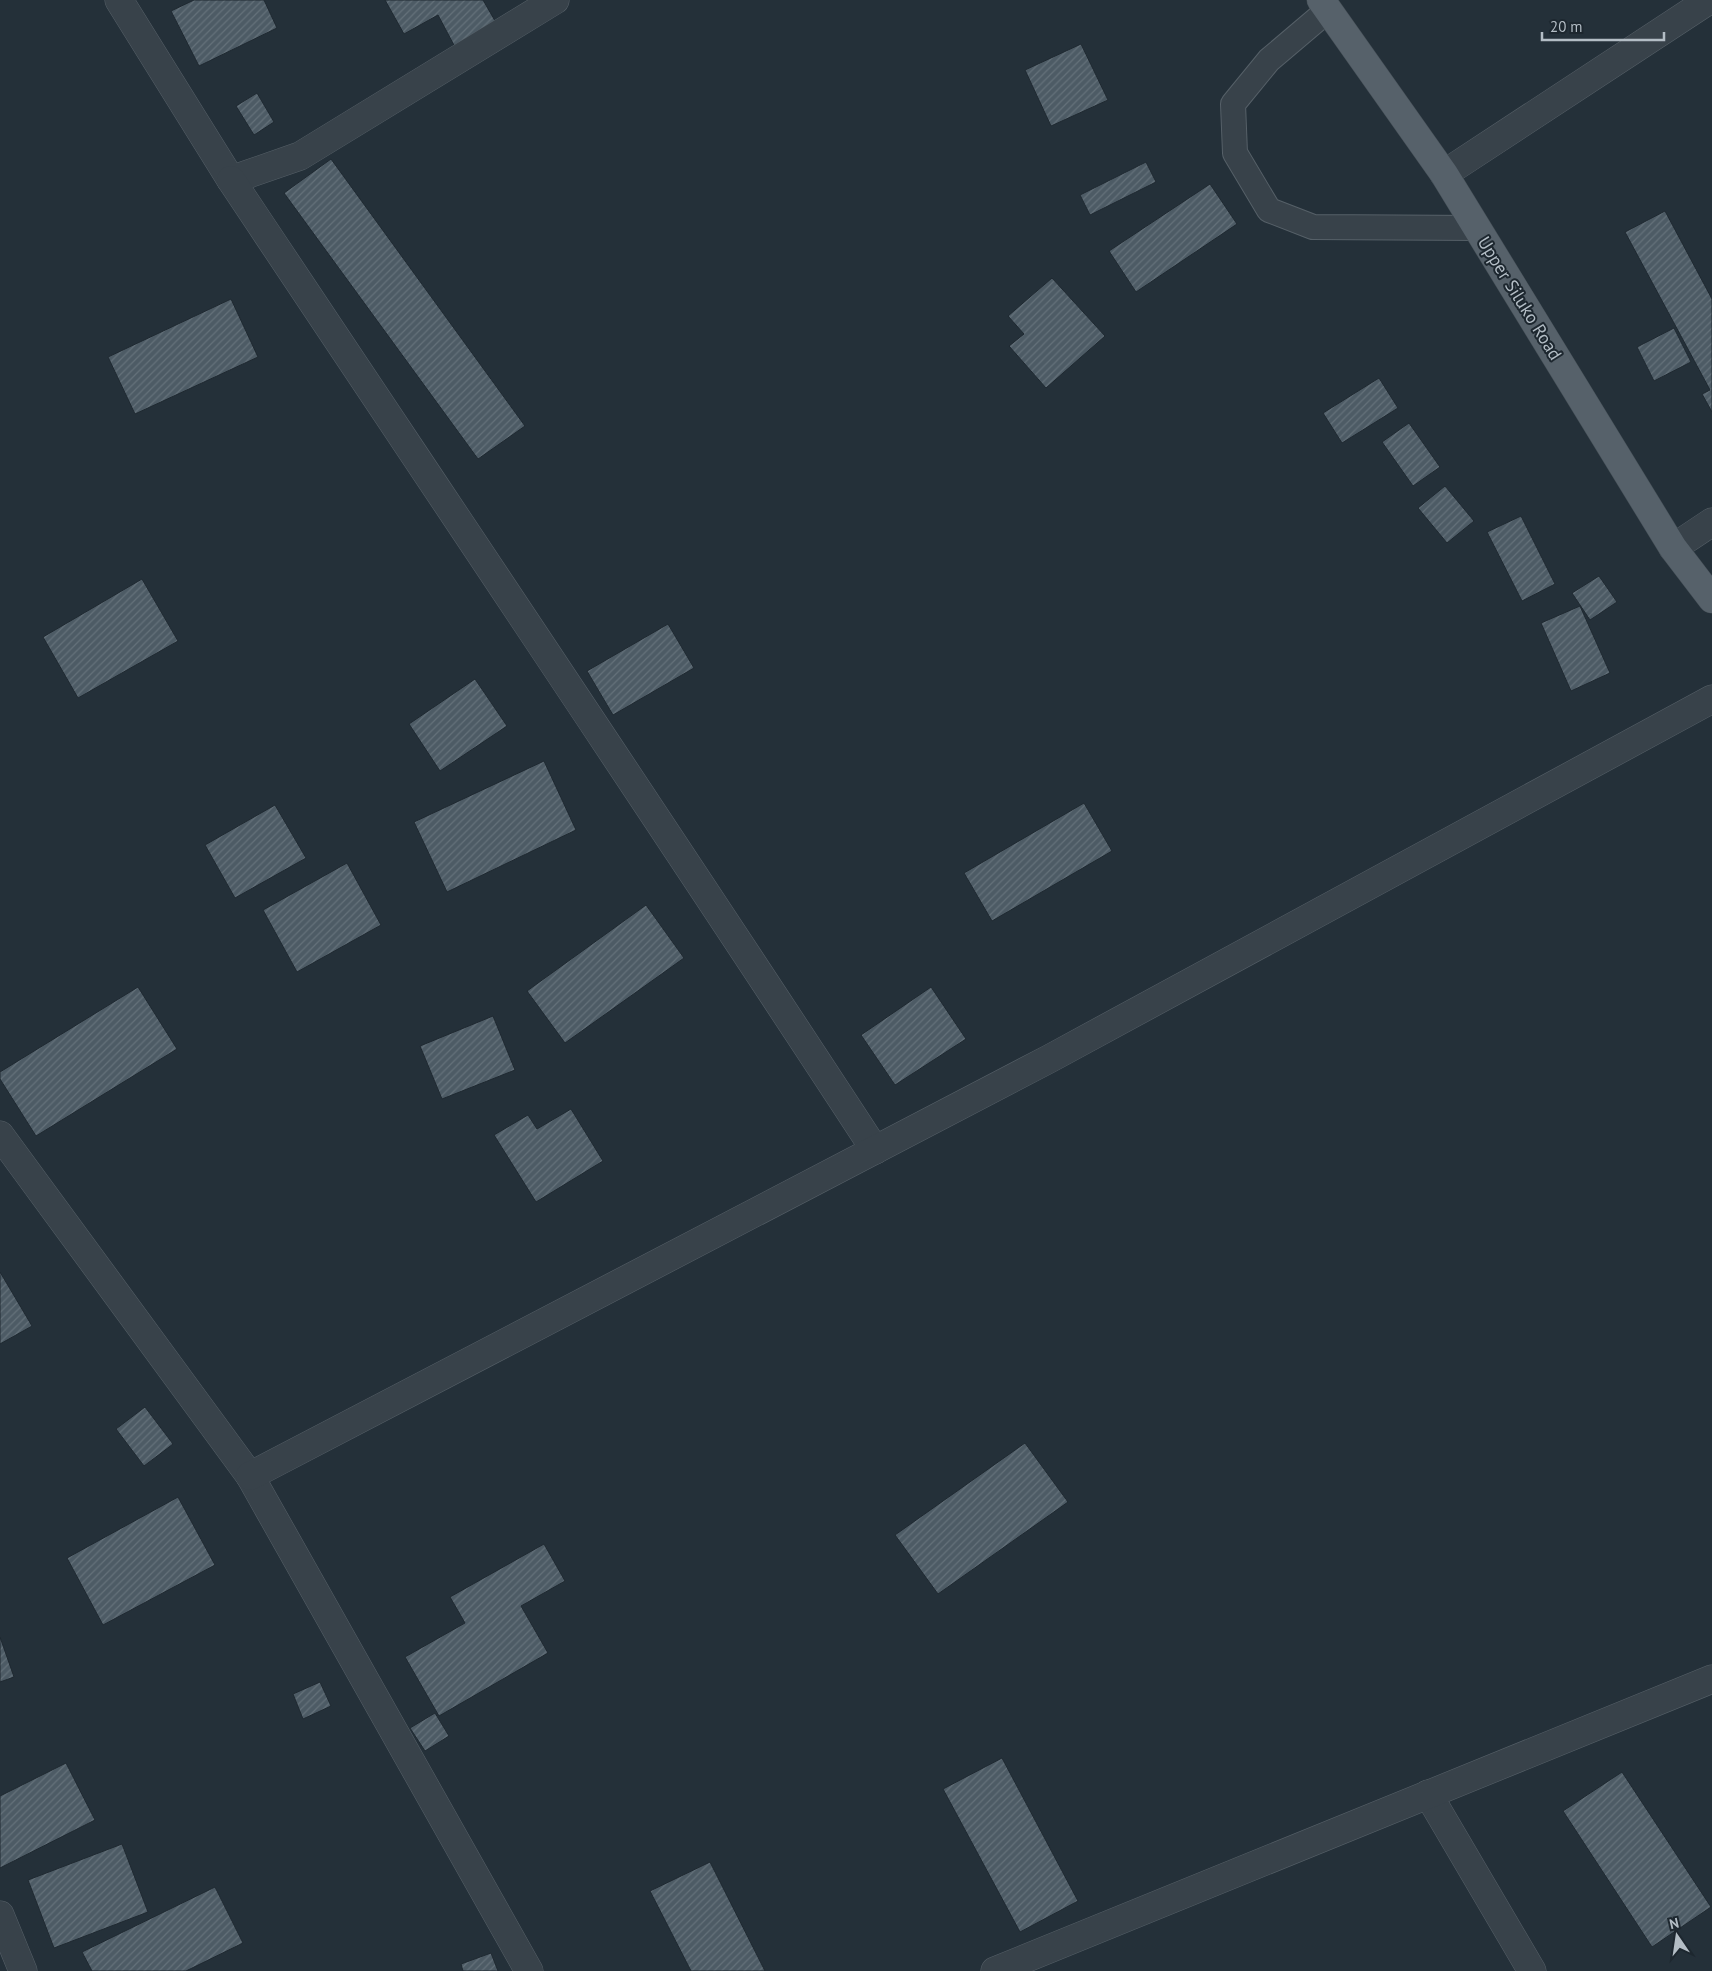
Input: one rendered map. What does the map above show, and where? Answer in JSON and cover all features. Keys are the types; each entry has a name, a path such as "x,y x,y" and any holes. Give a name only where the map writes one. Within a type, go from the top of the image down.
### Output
{"main road":[{"name":"Upper Siluko Road","path":"1325,5 1444,174 1673,548 1712,599"}],"street":[{"path":"119,0 231,180 725,920 875,1150"},
{"path":"231,180 300,156 555,0"},
{"path":"1444,174 1708,0"},
{"path":"1673,548 1712,522"},
{"path":"250,1476 1049,1059 1712,699"},
{"path":"0,1135 250,1476 529,1971"},
{"path":"995,1971 1712,1679"},
{"path":"1428,1794 1532,1971"},
{"path":"1,1921 23,1971"}],"lane":[{"path":"1325,5 1269,60 1233,104 1235,153 1269,210 1313,227 1477,228"}],"building":[{"path":"194,0 264,0 277,28 199,66 171,11"},
{"path":"385,0 483,0 498,26 456,49 438,15 404,34"},
{"path":"1081,44 1108,100 1051,126 1025,70"},
{"path":"257,93 274,122 254,135 236,106"},
{"path":"331,159 525,426 478,459 284,193"},
{"path":"1146,162 1156,182 1090,215 1080,195"},
{"path":"1210,184 1237,224 1136,292 1109,251"},
{"path":"1665,211 1712,299 1712,412 1702,394 1710,390 1625,232"},
{"path":"1052,278 1105,336 1046,388 1009,346 1024,334 1008,316"},
{"path":"231,299 258,357 135,414 108,357"},
{"path":"1674,328 1691,362 1654,381 1637,347"},
{"path":"1379,378 1398,408 1342,443 1323,413"},
{"path":"1409,423 1440,467 1413,486 1382,442"},
{"path":"1445,486 1474,521 1447,543 1418,508"},
{"path":"1521,516 1555,584 1522,601 1487,532"},
{"path":"1599,576 1617,602 1590,620 1572,593"},
{"path":"142,579 178,641 78,698 43,637"},
{"path":"1580,606 1610,673 1571,691 1541,623"},
{"path":"668,624 694,668 613,715 587,671"},
{"path":"475,679 507,726 440,771 409,724"},
{"path":"544,761 576,830 447,892 414,822"},
{"path":"1084,803 1112,851 992,921 964,873"},
{"path":"275,805 306,858 235,898 205,845"},
{"path":"347,863 381,925 297,972 263,910"},
{"path":"646,905 684,958 565,1043 527,991"},
{"path":"138,987 177,1049 36,1136 0,1079 0,1072"},
{"path":"931,987 966,1039 895,1085 861,1035"},
{"path":"493,1016 515,1070 442,1099 420,1046"},
{"path":"571,1109 603,1161 536,1202 494,1135 528,1115 537,1129"},
{"path":"0,1272 32,1326 0,1344"},
{"path":"145,1407 173,1444 144,1466 116,1429"},
{"path":"1025,1443 1068,1502 938,1594 895,1535"},
{"path":"178,1497 215,1565 103,1625 67,1558"},
{"path":"544,1544 565,1581 521,1606 548,1653 439,1716 405,1657 465,1623 450,1597"},
{"path":"0,1637 14,1677 0,1682"},
{"path":"320,1682 331,1706 303,1719 293,1694"},
{"path":"435,1713 449,1736 425,1751 410,1728"},
{"path":"1002,1758 1078,1901 1020,1932 943,1789"},
{"path":"66,1763 95,1820 0,1868 0,1796"},
{"path":"1622,1772 1711,1907 1652,1947 1563,1811"},
{"path":"122,1844 148,1912 54,1948 28,1880"},
{"path":"710,1862 765,1971 691,1971 650,1891"},
{"path":"215,1887 243,1943 186,1971 92,1971 82,1952"},
{"path":"491,1953 498,1971 463,1971 461,1964"}]}
